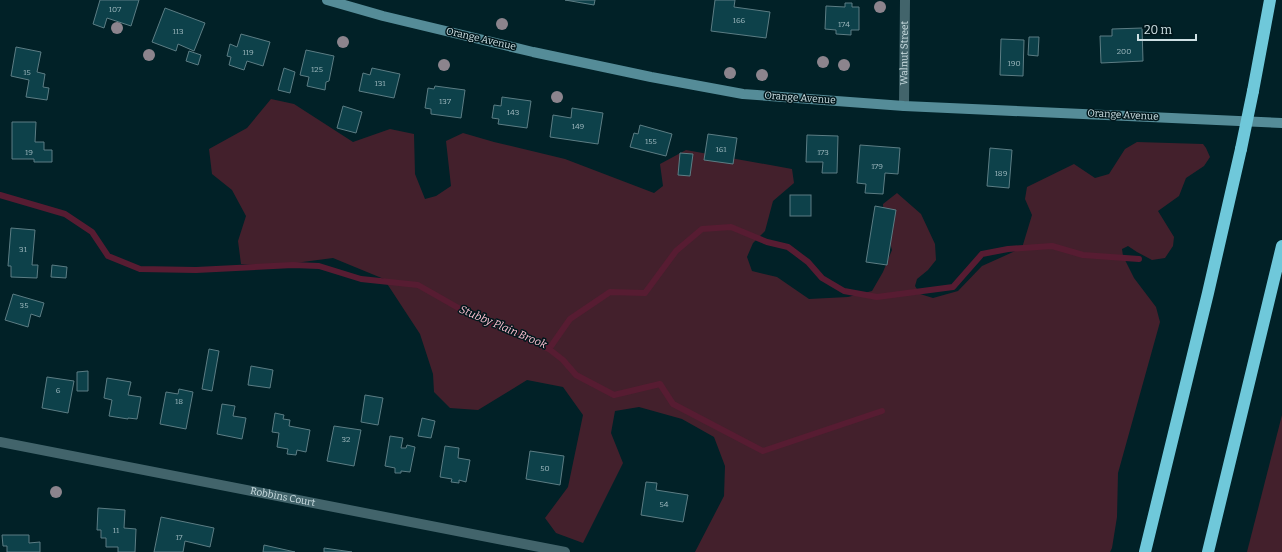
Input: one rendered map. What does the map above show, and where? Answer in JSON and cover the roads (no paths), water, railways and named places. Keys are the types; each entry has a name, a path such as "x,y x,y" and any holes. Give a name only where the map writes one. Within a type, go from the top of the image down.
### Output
{"highway":[{"path":"1145,552 1213,272 1241,149 1270,0"},
{"path":"1208,552 1282,246"}],"main road":[{"name":"Orange Avenue","path":"327,0 405,21 526,50 651,77 743,94 904,106 1282,123"}],"street":[{"name":"Walnut Street","path":"904,106 905,0"},
{"name":"Robbins Court","path":"0,442 565,552"}],"waterway":[{"name":"Stubby Plain Brook","path":"0,195 65,214 92,232 108,256 140,269 196,270 293,265 319,266 361,279 418,285 469,314 549,349 570,319 610,292 645,293 676,251 702,229 731,227 767,242 788,247 808,262 822,278 844,291 877,297 953,287 982,254 1008,249 1052,246 1083,255 1139,259"},
{"path":"549,349 563,360 576,375 614,395 660,384 673,404 763,451 882,411"}]}
